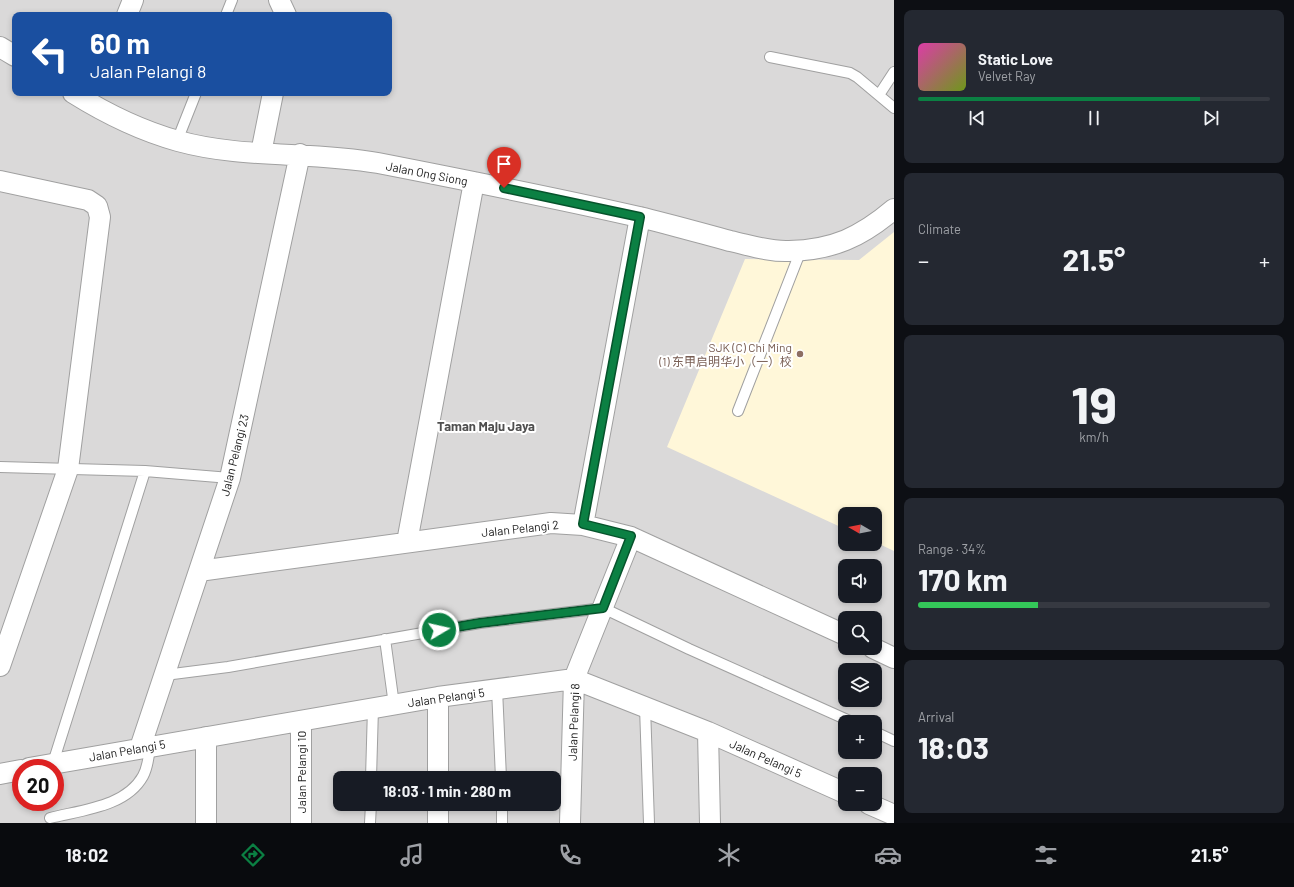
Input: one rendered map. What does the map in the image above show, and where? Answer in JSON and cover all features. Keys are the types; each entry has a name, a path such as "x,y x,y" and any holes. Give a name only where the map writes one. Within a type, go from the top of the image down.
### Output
{"street":[{"path":"128,12 133,0"},
{"path":"279,0 285,12"},
{"path":"0,47 12,54"},
{"name":"Jalan Ong Siong","path":"83,96 93,99 133,125 177,141 223,150 300,154 374,162 640,217 754,247 786,251 835,244 856,237 894,209"},
{"path":"261,153 272,96"},
{"name":"Jalan Pelangi 23","path":"145,747 164,675 230,478 300,154"},
{"path":"0,181 88,200 97,206 100,212 68,469 0,666"},
{"path":"407,542 474,182"},
{"path":"583,524 640,217"},
{"name":"Jalan Pelangi 2","path":"199,571 551,523 583,524 631,536 838,632"},
{"name":"Jalan Pelangi 8","path":"570,823 574,679 631,536"},
{"path":"882,652 894,658"},
{"name":"Jalan Pelangi 5","path":"64,761 438,697 574,679 708,732 838,790"},
{"path":"438,697 438,771"},
{"name":"Jalan Pelangi 10","path":"301,721 301,823"},
{"path":"708,732 710,823"},
{"path":"206,737 206,823"},
{"path":"0,774 12,772"},
{"path":"882,810 894,815"},
{"path":"438,811 438,823"}],"lane":[{"path":"227,12 232,0"},
{"path":"770,57 850,73 879,94 894,108"},
{"path":"879,94 894,72"},
{"path":"177,141 195,96"},
{"path":"738,411 801,250"},
{"path":"0,467 145,471 230,478"},
{"path":"54,759 145,471"},
{"path":"164,675 228,667 480,623 603,608 689,649 838,716"},
{"path":"385,639 394,705"},
{"path":"497,689 500,771"},
{"path":"645,707 649,823"},
{"path":"371,771 374,708"},
{"path":"882,735 894,741"},
{"path":"50,818 116,801 130,794 144,776 147,766 145,747"},
{"path":"370,811 370,823"},
{"path":"502,811 502,823"}],"shaded area":[{"path":"0,0 894,0 894,823 0,823"},
{"name":"SJK (C) Chi Ming (1) 东甲启明华小（一）校","path":"894,232 894,551 882,545 882,507 838,507 838,526 667,447 745,259 859,260"}],"place":[{"name":"SJK (C) Chi Ming (1) 东甲启明华小（一）校","path":"800,354"}],"district":[{"name":"Taman Maju Jaya","path":"486,426"}],"route":[{"path":"439,630 480,623 603,608 631,536 583,524 640,217 504,188"}]}
